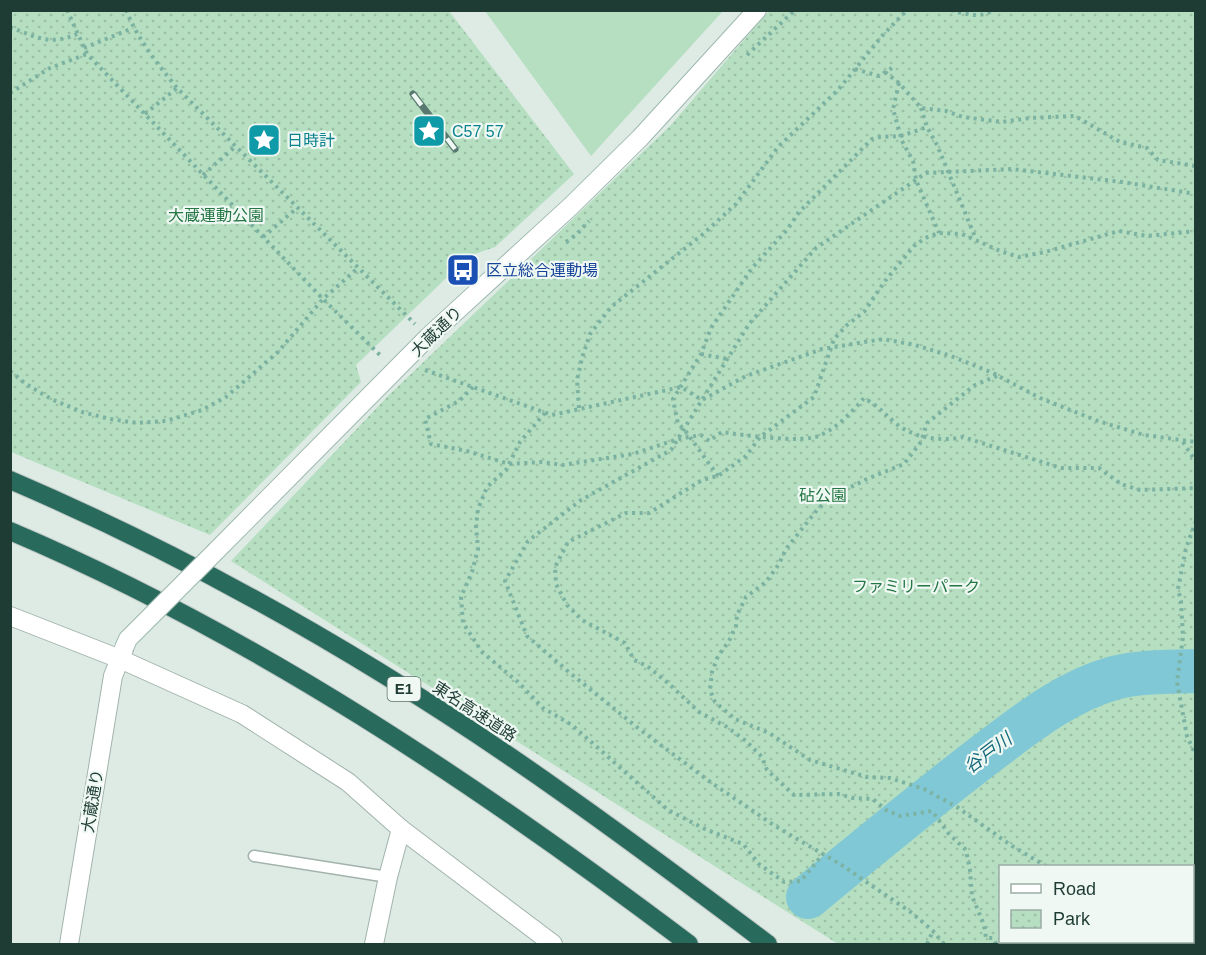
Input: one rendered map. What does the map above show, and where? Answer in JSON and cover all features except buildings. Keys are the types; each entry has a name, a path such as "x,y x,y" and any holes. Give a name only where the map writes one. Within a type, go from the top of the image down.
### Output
{"highway":[{"name":"東名高速道路","path":"10,480 146,542 251,597 354,657 560,791 768,945"},
{"path":"10,531 127,585 327,695 429,759 534,830 689,945"}],"street":[{"name":"大蔵通り","path":"69,945 112,676 128,639 428,337 571,206 632,146 757,10"},
{"path":"10,616 122,653 242,714 348,782 401,830 554,945"},
{"path":"374,945 388,877 401,830"}],"lane":[{"path":"254,856 388,877"}],"path":[{"path":"67,10 87,54 323,299 399,367 473,387 552,415 681,387 702,400"},
{"path":"126,10 133,28 148,52 177,88 428,337"},
{"path":"579,408 577,380 582,358 590,334 611,308 702,235 735,204 778,147 838,90 882,36 907,10"},
{"path":"951,10 976,16 990,13 993,10"},
{"path":"10,27 52,41 64,40 76,34"},
{"path":"84,48 133,28"},
{"path":"10,93 50,68 87,54"},
{"path":"855,69 879,76 892,68"},
{"path":"885,72 899,83 921,108 976,240"},
{"path":"899,83 893,109 912,161 916,180 939,233"},
{"path":"145,114 177,88"},
{"path":"921,108 1002,122 1075,116 1120,142 1147,148 1158,160 1196,166"},
{"path":"718,476 690,436 678,424 673,399 701,354 711,328 741,283 766,251 787,230 799,212 872,139 880,136 901,136 927,127"},
{"path":"203,175 236,146"},
{"path":"944,945 933,931 912,913 840,864 776,826 709,781 638,728 527,636 505,581 528,541 581,500 671,450 749,324 816,248 926,173 1012,169 1122,182 1196,194"},
{"path":"263,237 297,208"},
{"path":"996,945 993,939 986,938 984,925 972,896 966,850 949,834 932,812 900,816 886,810 873,799 853,798 838,794 794,795 767,770 762,757 746,741 727,727 699,712 647,666 634,660 625,643 582,620 567,605 556,584 555,567 568,542 626,513 649,513 702,480 718,476 746,456 760,437 814,397 834,339 864,312 885,281 914,246 925,238 939,233 962,234 1019,257 1119,231 1147,236 1196,231"},
{"path":"10,371 51,399 81,412 138,423 166,421 202,410 226,397 278,352 323,299 358,268"},
{"path":"702,400 746,376 830,348 883,339 915,345 951,356 1040,398 1098,421 1144,435 1196,442"},
{"path":"701,354 728,359"},
{"path":"997,376 975,385 927,423 923,437 904,464 831,497 817,510 786,549 766,582 746,597 737,615 733,634 718,656 711,672 710,690 715,702 735,719 770,732 810,760 867,777 902,781 930,792 957,807 1043,865"},
{"path":"473,387 459,401 425,419 431,444 467,451 509,464 542,462 562,465 633,454 690,436 701,435 709,441 722,432 781,439 819,437 848,415 864,398 880,407 896,423 923,437 947,440 963,437 1061,468 1099,468 1121,484 1140,490 1196,488"},
{"path":"545,412 520,442 506,470 487,487 478,509 476,526 478,549 472,572 460,597 464,623 482,652 518,682 543,708 572,725 668,810 705,829 743,844 759,864 784,882 801,881 823,854"},
{"path":"1183,442 1196,462"},
{"path":"1195,755 1187,736 1177,682 1183,637 1178,589 1186,548 1196,521"},
{"path":"927,945 933,931"}],"green space":[{"name":"大蔵運動公園","path":"10,11 449,11 574,174 495,247 469,256 356,365 361,382 210,535 11,452"},
{"path":"485,11 723,11 591,156"},
{"name":"砧公園","path":"769,11 1195,11 1195,944 838,944 231,561 389,395 670,126"}],"waterway":[{"name":"谷戸川","path":"808,897 960,774 1061,701 1114,678 1155,672 1196,671"}],"railway":[{"path":"413,94 455,149"}],"place":[{"name":"C57 57","path":"429,131"},
{"name":"日時計","path":"264,140"},
{"name":"区立総合運動場","path":"463,270"}],"park label":[{"name":"ファミリーパーク","path":"916,586"}]}
